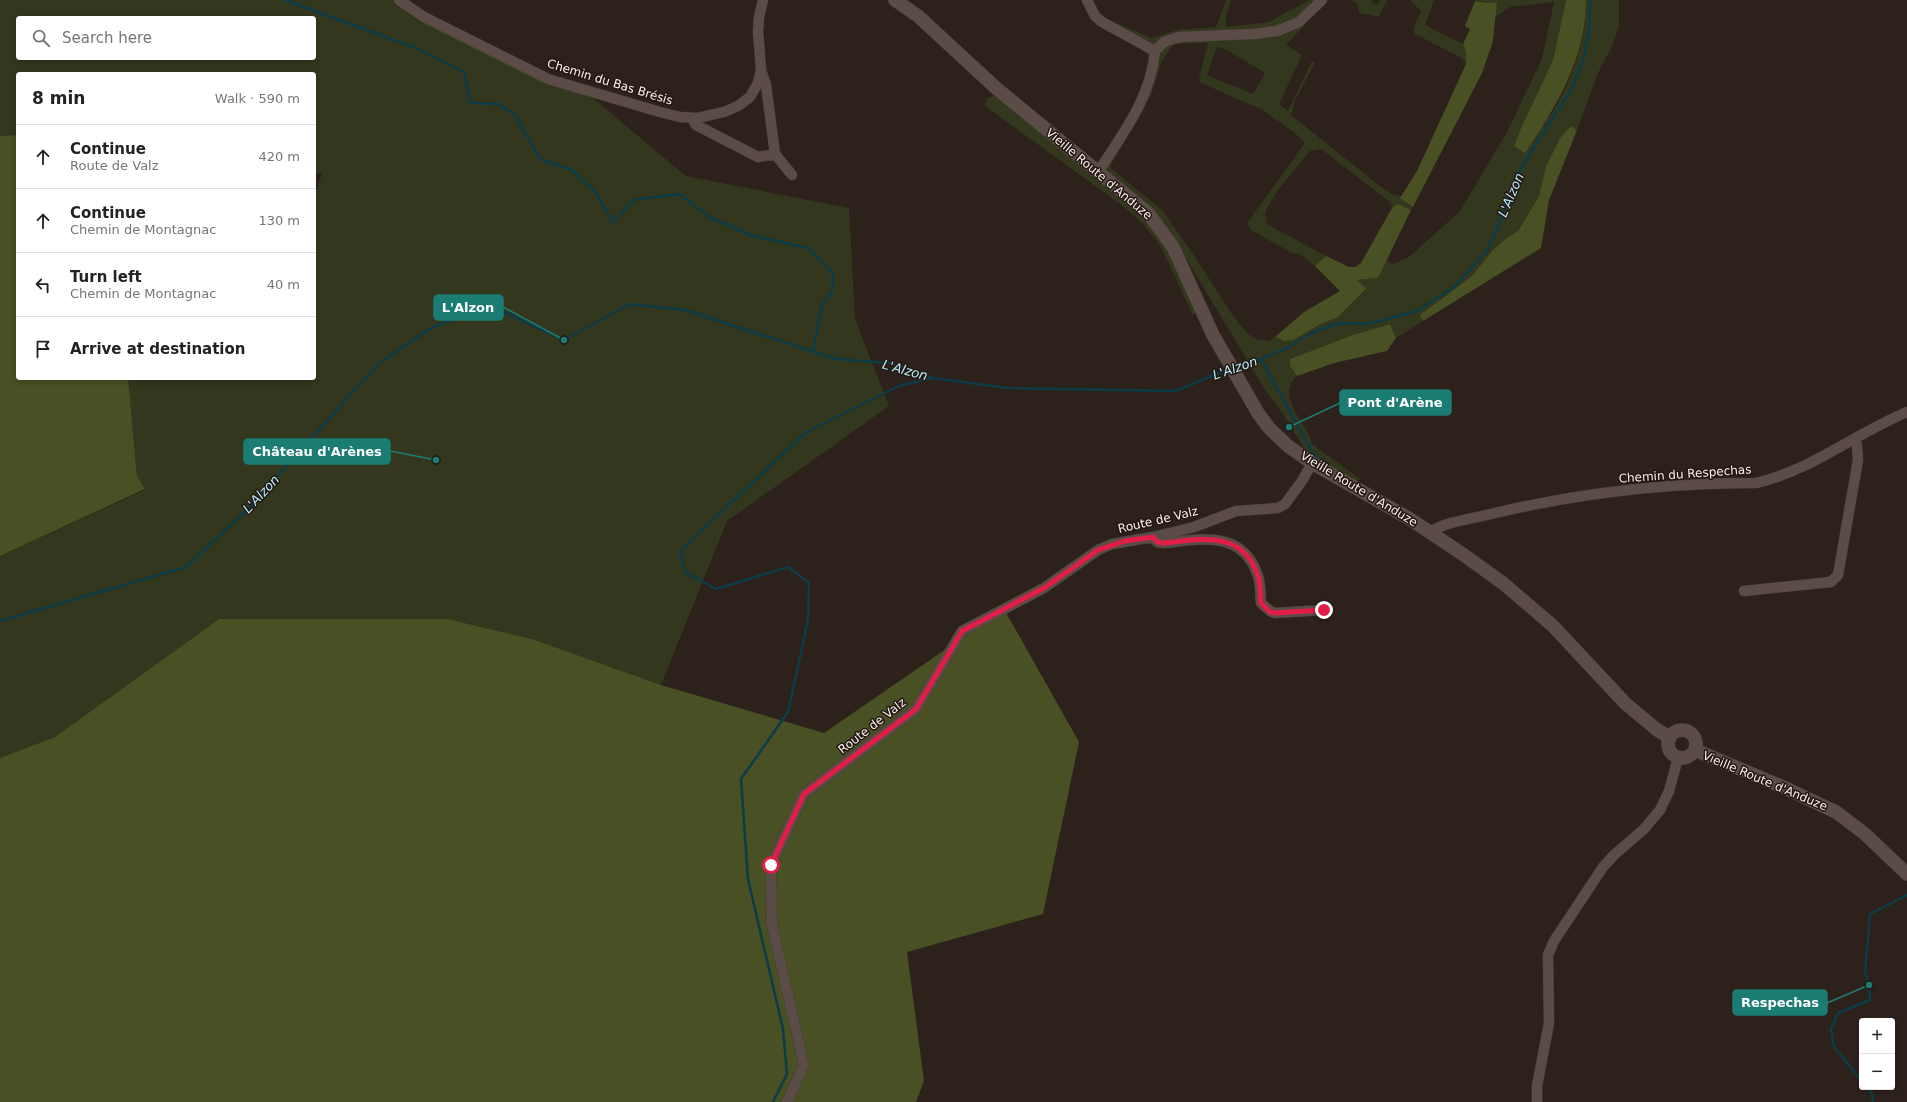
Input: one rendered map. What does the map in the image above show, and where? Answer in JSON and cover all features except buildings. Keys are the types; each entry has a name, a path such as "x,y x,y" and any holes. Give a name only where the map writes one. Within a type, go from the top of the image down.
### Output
{"street":[{"name":"Chemin du Bas Brésis","path":"763,0 759,17 758,31 761,70 766,85 775,154"},
{"name":"Vieille Route d'Anduze","path":"895,0 918,16 996,88 1099,171 1148,213 1173,247 1213,335 1258,413 1269,428 1284,442 1312,463 1430,532 1464,555 1553,626 1625,703 1656,729 1670,738"},
{"path":"1087,0 1095,16 1102,22 1155,51"},
{"path":"1099,171 1141,106 1148,88 1155,51 1164,42 1179,37 1254,34 1277,30 1299,22 1322,0"},
{"name":"Chemin du Bas Brésis","path":"403,1 424,17 548,79 660,112 692,118 724,112 738,106 750,97 758,83 761,70"},
{"path":"692,118 696,125 758,157 775,154 792,175"},
{"name":"Chemin du Respechas","path":"1430,532 1436,528 1509,510 1586,494 1655,486 1756,483 1768,480 1806,464 1907,412"},
{"path":"1744,591 1831,582 1838,575 1858,460 1858,446 1855,438"},
{"name":"Route de Valz","path":"787,1102 804,1065 772,925 771,865 804,794 916,709 962,631 1044,588 1098,550 1125,541 1153,537 1194,527 1236,511 1278,508 1291,499 1312,463"},
{"path":"1153,537 1157,542 1164,543 1210,539 1233,544 1249,557 1260,585 1261,603 1266,608 1275,613 1324,610"},
{"path":"1682,730 1690,732 1694,737 1696,744 1695,750 1691,755 1685,758 1678,758 1669,750 1670,738 1675,732 1682,730"},
{"name":"Vieille Route d'Anduze","path":"1695,750 1783,787 1836,812 1865,834 1907,874"},
{"path":"1537,1102 1537,1086 1549,1023 1548,955 1554,941 1603,867 1614,855 1644,829 1660,810 1669,791 1678,758"}],"green space":[{"path":"0,0 392,0 492,54 588,94 686,176 849,208 855,319 889,406 727,521 661,685 535,640 219,619 55,737 0,758 0,556 145,490 137,476 128,380 316,380 316,190 322,173 316,173 316,72 16,72 16,135 0,136"},
{"path":"1226,0 1231,0 1226,16 1226,27 1269,22 1309,0 1328,0 1316,10 1292,40 1286,45 1302,55 1279,104 1288,111 1312,61 1315,63 1295,100 1291,115 1377,184 1392,194 1401,196 1401,198 1413,207 1411,210 1398,204 1392,208 1390,202 1321,149 1310,151 1277,191 1265,212 1267,224 1326,256 1315,266 1300,254 1292,253 1251,230 1247,223 1305,143 1295,133 1261,109 1201,83 1199,78 1208,43 1174,44 1162,61 1151,95 1125,137 1110,167 1163,211 1233,316 1247,333 1256,339 1269,341 1275,337 1284,341 1338,317 1366,290 1356,280 1378,278 1386,261 1393,264 1409,257 1460,211 1507,132 1542,59 1554,2 1510,7 1495,17 1497,2 1488,3 1475,0 1566,0 1553,60 1514,146 1533,141 1561,98 1569,80 1580,47 1585,24 1586,0 1619,0 1619,26 1613,44 1598,73 1577,130 1571,126 1546,166 1539,196 1518,231 1505,239 1491,252 1472,276 1420,315 1423,321 1396,338 1390,324 1353,335 1290,359 1290,366 1297,376 1291,384 1289,393 1291,401 1294,410 1312,444 1360,479 1356,481 1308,455 1285,417 1264,388 1178,245 1101,167 1129,124 1155,51 1106,25 1108,19 1151,38 1178,30 1216,27","holes":["1217,47 1227,50 1265,73 1253,94 1207,75"]},
{"path":"1352,0 1372,0 1371,2 1378,5 1380,0 1387,0 1379,17 1359,13 1358,5"},
{"path":"1410,0 1434,0 1425,25 1463,44 1466,53 1466,64 1462,58 1415,34 1413,29 1421,11"},
{"path":"1566,0 1586,0 1585,21 1581,42 1568,81 1548,117 1525,153 1514,146 1553,60"},
{"path":"1475,1 1488,3 1497,2 1493,41 1482,73 1413,207 1400,198 1417,171 1466,64 1466,53 1463,44 1470,29 1465,26"},
{"path":"996,95 1142,214 1169,251 1196,312 1193,315 1160,245 1143,224 1123,206 985,106 987,98"},
{"path":"1571,126 1577,130 1549,200 1541,248 1423,321 1420,315 1472,276 1491,252 1505,239 1518,231 1539,196 1546,166 1561,137"},
{"path":"16,135 16,380 128,380 137,476 145,489 0,556 0,136"},
{"path":"1398,204 1411,210 1378,278 1357,280 1366,289 1338,317 1319,325 1293,340 1284,341 1275,337 1304,312 1340,291 1315,266 1326,256 1349,267 1355,267 1361,263 1392,208"},
{"path":"1390,324 1396,338 1387,351 1334,363 1297,376 1290,366 1290,359 1353,335"},
{"path":"1004,609 1079,742 1043,914 907,952 924,1081 916,1102 0,1102 0,758 55,737 219,619 447,619 535,640 661,685 824,733"}],"waterway":[{"path":"285,0 413,47 464,72 471,103 499,104 515,115 540,159 572,170 596,193 613,222 634,200 679,194 710,217 750,235 808,248 833,273 832,292 822,304 813,351"},
{"name":"L'Alzon","path":"1237,367 1287,348 1311,333 1339,323 1368,324 1417,311 1454,287 1487,251 1501,219 1510,191 1524,163 1572,88 1584,58 1589,30 1590,0"},
{"name":"L'Alzon","path":"0,621 186,567 251,506 378,364 431,328 489,305 564,340 630,304 685,310 836,359 890,363 933,378 1007,388 1176,391 1228,369"},
{"path":"1261,359 1314,455 1323,462"},
{"path":"773,1102 787,1074 783,1029 748,879 741,779 788,712 808,620 809,583 788,567 716,589 685,572 680,551 805,433 899,386 932,378"},
{"path":"1859,1077 1834,1047 1831,1030 1838,1013 1870,1000 1869,985 1865,972 1870,914 1907,895"},
{"path":"1869,1090 1872,1094 1873,1102"}],"place":[{"name":"L'Alzon","path":"564,340"},
{"name":"Pont d'Arène","path":"1289,427"},
{"name":"Château d'Arènes","path":"436,460"},
{"name":"Respechas","path":"1869,985"}],"route":[{"path":"771,865 804,794 916,709 962,631 1044,588 1098,550 1112,544 1153,537 1157,542 1164,543 1187,540 1223,540 1233,544 1249,557 1258,576 1261,603 1270,612 1284,613 1324,610"}]}
